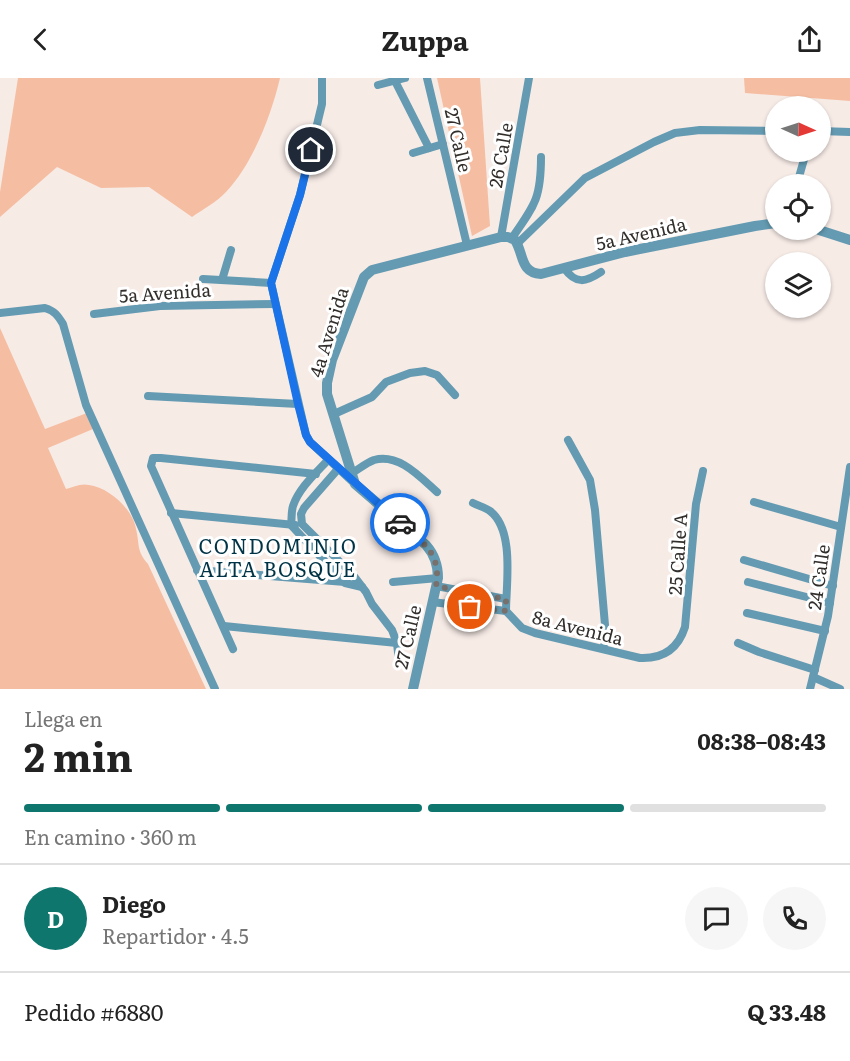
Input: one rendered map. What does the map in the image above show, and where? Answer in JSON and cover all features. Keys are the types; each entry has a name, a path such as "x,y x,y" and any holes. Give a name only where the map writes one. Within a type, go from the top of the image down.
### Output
{"street":[{"path":"322,78 322,104 300,195 271,283 275,304 298,404 310,442 338,469 353,478 432,552 437,569 437,582"},
{"path":"378,85 405,78"},
{"name":"27 Calle","path":"428,78 467,245"},
{"name":"26 Calle","path":"510,239 529,78"},
{"path":"395,81 429,148"},
{"name":"4a Avenida","path":"353,478 327,394 332,360 364,277 372,270 467,245 528,235 585,178 675,133 700,130 765,131"},
{"path":"831,131 850,132"},
{"path":"413,153 443,144"},
{"path":"510,239 526,219 538,198 541,157"},
{"name":"5a Avenida","path":"510,239 526,268 533,274 542,274 625,252 765,224"},
{"path":"831,234 850,240"},
{"path":"222,280 231,250"},
{"path":"564,268 570,276 579,280 592,278 602,272"},
{"path":"203,279 271,283"},
{"name":"5a Avenida","path":"94,314 160,306 275,304"},
{"path":"0,312 45,308 53,310 58,315 63,324 86,405 215,689"},
{"path":"334,414 372,397 386,382 410,373 424,371 437,375 455,395"},
{"path":"148,396 298,404"},
{"path":"568,440 590,480 595,510 605,625 604,649"},
{"path":"233,649 151,466 153,458 316,474"},
{"path":"353,478 375,460 387,459 400,462 437,492"},
{"path":"328,460 296,500 291,525 345,583"},
{"name":"24 Calle","path":"810,689 825,631 850,467"},
{"path":"338,469 304,508 301,514 302,524 362,587 392,630 397,643 399,662"},
{"name":"25 Calle A","path":"681,639 688,614 696,504 703,471"},
{"path":"754,502 850,527"},
{"path":"432,602 506,611 509,562 506,542 491,512 473,504"},
{"path":"171,513 291,525 302,524"},
{"path":"744,560 833,585"},
{"path":"197,570 345,583 362,587"},
{"path":"345,583 353,575"},
{"path":"393,582 437,582 506,599"},
{"name":"27 Calle","path":"412,689 437,582"},
{"path":"748,582 830,603"},
{"name":"8a Avenida","path":"506,611 522,628 640,658 657,658 681,639"},
{"path":"747,613 825,631"},
{"path":"224,626 397,643"},
{"path":"738,643 814,673 840,689"}],"shaded area":[{"path":"18,78 280,78 272,108 245,167 222,196 192,217 149,187 101,188 57,167 0,217 0,192"},
{"path":"437,78 480,78 490,226 472,236"},
{"path":"744,78 850,78 850,101 831,100 831,96 745,93"},
{"path":"0,328 45,429 87,413 93,429 48,448 66,489 83,484 104,490 118,500 130,514 134,521 142,555 206,689 0,689"}],"way so far":[{"path":"400,523 432,552 438,572 436,586 506,599 506,611 470,607"}],"district":[{"name":"CONDOMINIO ALTA BOSQUE","path":"278,556"}],"route":[{"path":"311,150 300,195 271,283 298,404 310,442 400,523"}]}
